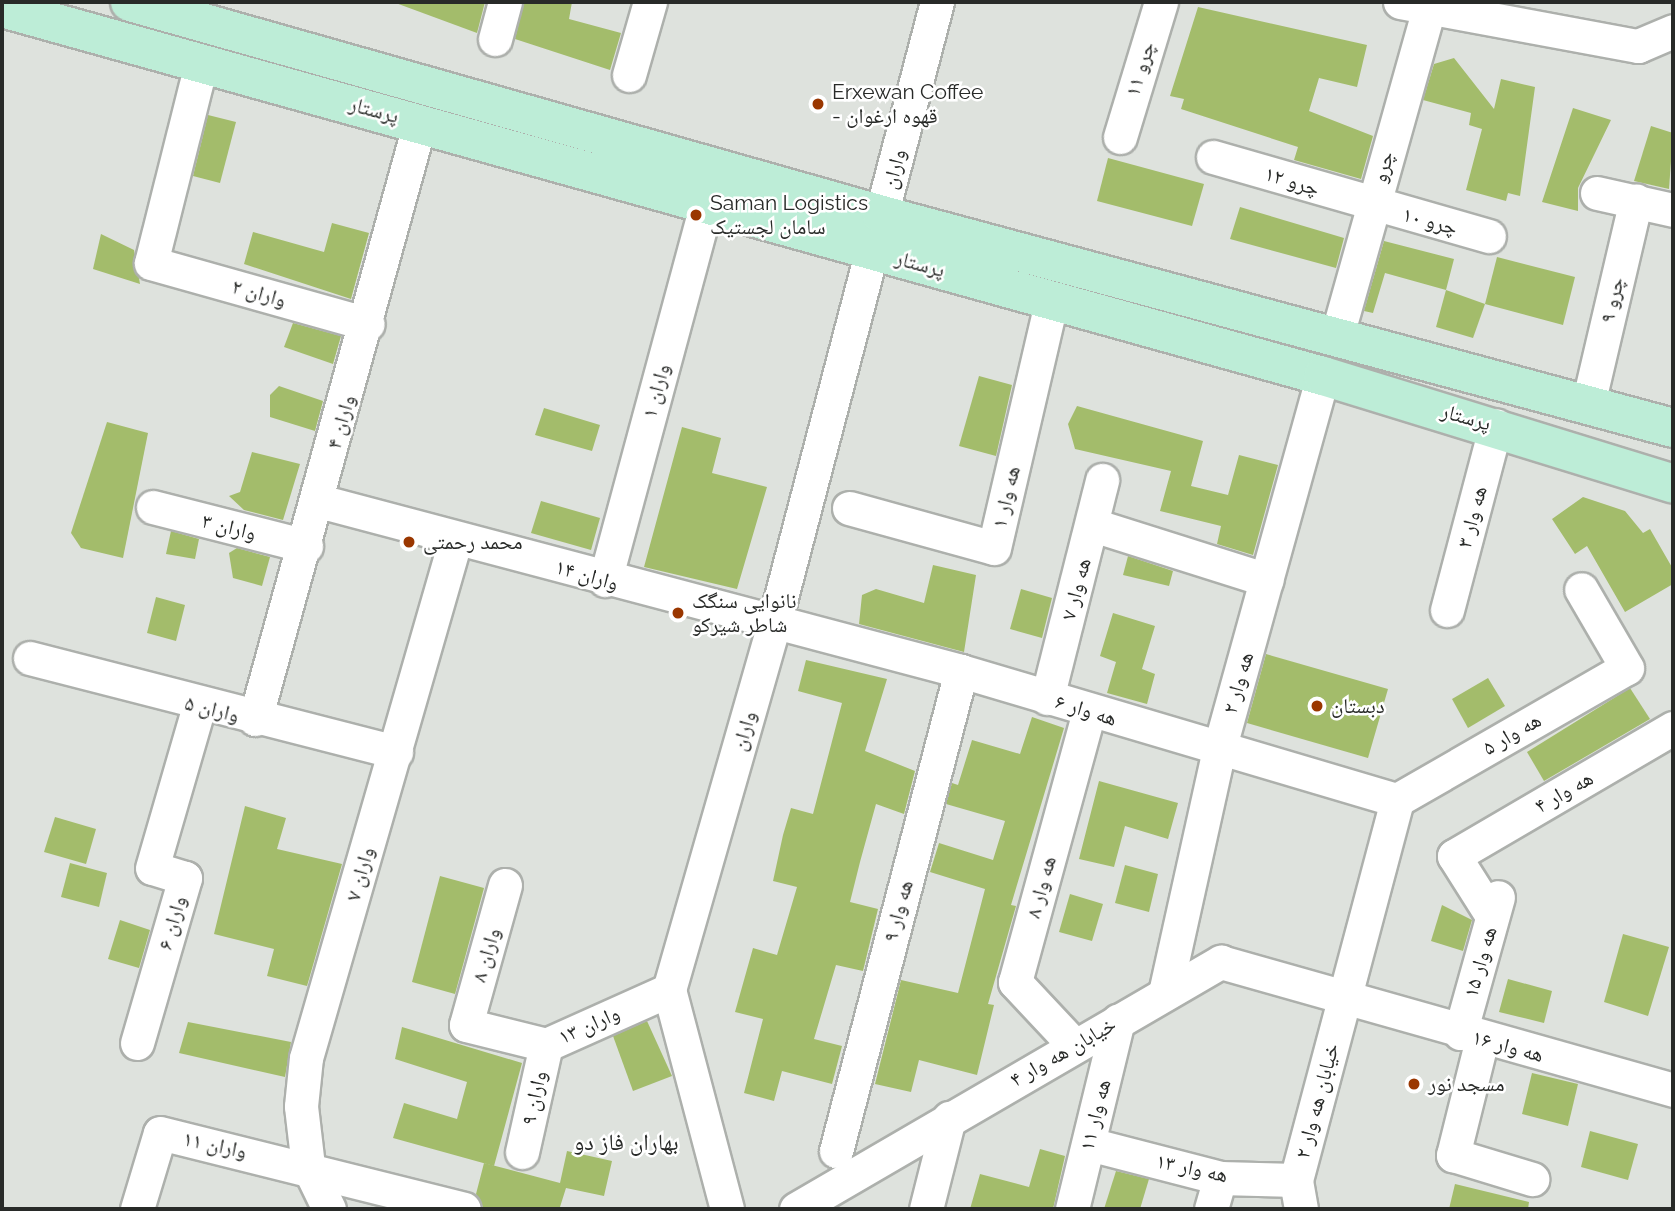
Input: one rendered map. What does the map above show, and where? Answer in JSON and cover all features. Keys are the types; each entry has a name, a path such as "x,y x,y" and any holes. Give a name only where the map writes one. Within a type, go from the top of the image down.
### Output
{"main road":[{"name":"پرستار","path":"130,2 882,215 1338,332 1589,400 1673,428"},
{"name":"پرستار","path":"2,8 708,202 871,251 1324,376 1496,425 1673,484"}],"street":[{"path":"495,39 505,2"},
{"path":"629,75 650,2"},
{"name":"واران","path":"668,990 774,624 937,2"},
{"name":"چرو ۱۱","path":"1119,137 1161,2"},
{"path":"1420,4 1638,46 1673,31"},
{"name":"چرو","path":"1338,332 1372,205 1420,4"},
{"name":"واران ۲","path":"201,64 151,262 368,324"},
{"name":"واران ۴","path":"255,719 368,324 420,122"},
{"name":"چرو ۱۲","path":"1213,157 1372,205"},
{"path":"1597,193 1673,210"},
{"name":"چرو ۹","path":"1589,400 1636,200"},
{"name":"واران ۱","path":"605,580 708,202"},
{"name":"چرو ۱۰","path":"1372,205 1489,236"},
{"name":"هه وار ۱","path":"849,508 994,548 1052,299"},
{"name":"هه وار ۲","path":"1165,993 1219,750 1324,376"},
{"name":"هه وار ۳","path":"1447,610 1496,425"},
{"name":"هه وار ۷","path":"1047,698 1094,525 1102,480"},
{"name":"واران ۱۴","path":"319,500 774,624"},
{"name":"واران ۳","path":"153,507 306,546"},
{"path":"1094,525 1267,580"},
{"name":"واران ۷","path":"329,1209 307,1166 301,1106 306,1058 456,538"},
{"name":"هه وار ۵","path":"1397,800 1627,668 1581,589"},
{"name":"هه وار ۶","path":"774,624 961,671 1219,750 1397,800"},
{"name":"واران ۵","path":"30,659 199,706 396,752"},
{"name":"هه وار ۹","path":"836,1151 961,671"},
{"name":"واران ۶","path":"137,1043 185,877 152,869 199,706"},
{"name":"هه وار ۸","path":"1073,1044 1015,982 1089,711"},
{"name":"هه وار ۴","path":"1496,904 1454,856 1673,728"},
{"name":"خیابان هه وار ۲","path":"1298,1195 1346,994 1397,800"},
{"name":"واران ۸","path":"466,1025 505,885"},
{"name":"هه وار ۱۵","path":"1496,904 1471,1036 1453,1155 1532,1179"},
{"name":"خیابان هه وار ۴","path":"796,1209 1073,1044 1221,962 1346,994"},
{"path":"668,990 727,1209"},
{"name":"واران ۱۳","path":"466,1025 546,1045 668,990"},
{"name":"هه وار ۱۶","path":"1346,994 1471,1036 1673,1090"},
{"name":"هه وار ۱۱","path":"1072,1209 1118,1021"},
{"name":"واران ۹","path":"522,1152 546,1045"},
{"path":"926,1209 949,1118"},
{"name":"واران ۱۱","path":"137,1209 160,1133 307,1166"},
{"name":"هه وار ۱۳","path":"1089,1144 1298,1195"},
{"path":"307,1166 464,1209"},
{"path":"1211,1209 1220,1178"}],"building":[{"path":"393,2 485,2 477,33"},
{"path":"524,2 572,2 569,19 621,33 610,70 515,39"},
{"path":"1198,7 1367,45 1357,87 1319,78 1309,111 1373,136 1361,179 1294,160 1298,147 1181,109 1184,99 1170,96"},
{"path":"1454,58 1494,109 1501,79 1535,87 1520,196 1508,193 1506,201 1466,190 1482,129 1469,125 1471,113 1423,100 1434,64"},
{"path":"1573,108 1611,120 1578,188 1578,211 1542,202"},
{"path":"208,115 236,122 220,183 193,176"},
{"path":"1651,126 1673,133 1669,189 1634,181"},
{"path":"1108,158 1204,184 1192,226 1097,201"},
{"path":"1240,207 1344,238 1336,268 1230,239"},
{"path":"332,223 369,233 351,299 244,264 253,232 324,252"},
{"path":"101,234 134,250 140,284 93,269"},
{"path":"1384,241 1454,259 1446,290 1385,273 1373,313 1364,311"},
{"path":"1497,257 1575,277 1563,325 1485,304"},
{"path":"1446,290 1485,304 1473,338 1436,327"},
{"path":"293,323 341,336 333,364 284,347"},
{"path":"979,376 1012,385 996,456 959,446"},
{"path":"279,386 323,401 315,431 270,417 270,395"},
{"path":"1077,406 1203,441 1191,486 1228,495 1239,455 1278,465 1253,555 1217,544 1221,526 1160,511 1171,471 1075,449 1068,424"},
{"path":"544,408 600,425 592,451 535,435"},
{"path":"107,422 148,433 123,558 81,548 71,533"},
{"path":"682,427 721,438 712,473 767,487 737,589 644,567"},
{"path":"252,452 300,464 283,520 244,510 229,496 240,492"},
{"path":"1583,497 1625,511 1643,533 1650,529 1673,569 1673,584 1625,612 1587,546 1575,554 1552,519"},
{"path":"541,501 600,518 591,550 531,533"},
{"path":"171,531 199,539 195,559 166,554"},
{"path":"237,548 270,557 262,586 233,578 229,553"},
{"path":"1128,556 1173,571 1169,586 1123,575"},
{"path":"933,565 976,575 964,652 859,624 862,595 876,589 924,603"},
{"path":"1021,589 1052,598 1042,638 1010,629"},
{"path":"156,597 185,605 176,641 147,633"},
{"path":"1113,613 1155,626 1142,669 1155,674 1147,704 1107,693 1116,662 1100,656"},
{"name":"دبستان","path":"1266,654 1388,689 1368,758 1247,723"},
{"path":"806,660 887,679 865,751 915,771 904,814 876,804 860,862 850,902 878,909 863,971 836,965 814,1039 842,1046 832,1084 782,1071 774,1101 744,1093 763,1019 735,1012 753,948 777,955 797,887 773,881 783,835 791,808 813,814 842,703 798,691"},
{"path":"1488,678 1505,706 1468,728 1452,699"},
{"path":"1630,688 1650,719 1544,781 1527,752"},
{"path":"1032,717 1064,728 1011,905 1016,906 988,1004 994,1005 977,1075 919,1060 911,1092 875,1084 901,980 958,993 985,889 930,872 939,843 993,860 1005,821 946,804 952,783 958,785 972,740 1020,754"},
{"path":"1099,781 1178,803 1168,839 1125,826 1114,867 1079,859"},
{"path":"245,806 286,818 277,849 342,864 307,986 267,976 274,949 214,934"},
{"path":"55,817 96,829 86,864 44,852"},
{"path":"70,863 107,873 99,907 61,897"},
{"path":"1125,865 1158,874 1149,912 1115,903"},
{"path":"440,876 484,888 455,994 412,982"},
{"path":"1070,894 1103,904 1092,941 1059,932"},
{"path":"1442,905 1472,920 1463,951 1431,941"},
{"path":"120,920 150,930 139,968 108,959"},
{"path":"1623,934 1669,947 1648,1016 1604,1002"},
{"path":"1508,979 1552,991 1544,1023 1499,1012"},
{"path":"647,1021 672,1076 633,1091 613,1036"},
{"path":"188,1022 291,1042 285,1077 179,1053"},
{"path":"402,1027 522,1063 494,1166 393,1138 404,1103 457,1119 467,1082 395,1059"},
{"path":"1532,1073 1578,1084 1568,1126 1522,1114"},
{"path":"1590,1131 1638,1144 1628,1180 1581,1167"},
{"path":"1040,1149 1065,1156 1053,1209 970,1209 980,1174 1029,1187"},
{"path":"567,1151 612,1161 604,1196 566,1188 560,1207 483,1207 476,1194 484,1163 560,1183"},
{"path":"1116,1171 1149,1179 1140,1209 1104,1209"},
{"path":"1455,1184 1529,1202 1528,1209 1449,1209"}],"place":[{"name":"Erxewan Coffee - قهوه ارغوان","path":"818,104"},
{"name":"Saman Logistics سامان لجستیک","path":"696,215"},
{"name":"محمد رحمتی","path":"409,542"},
{"name":"نانوایی سنگک شاطر شیرکو","path":"678,613"},
{"name":"دبستان","path":"1317,706"},
{"name":"مسجد نور","path":"1414,1084"}],"district":[{"name":"بهاران فاز دو","path":"626,1142"}]}
